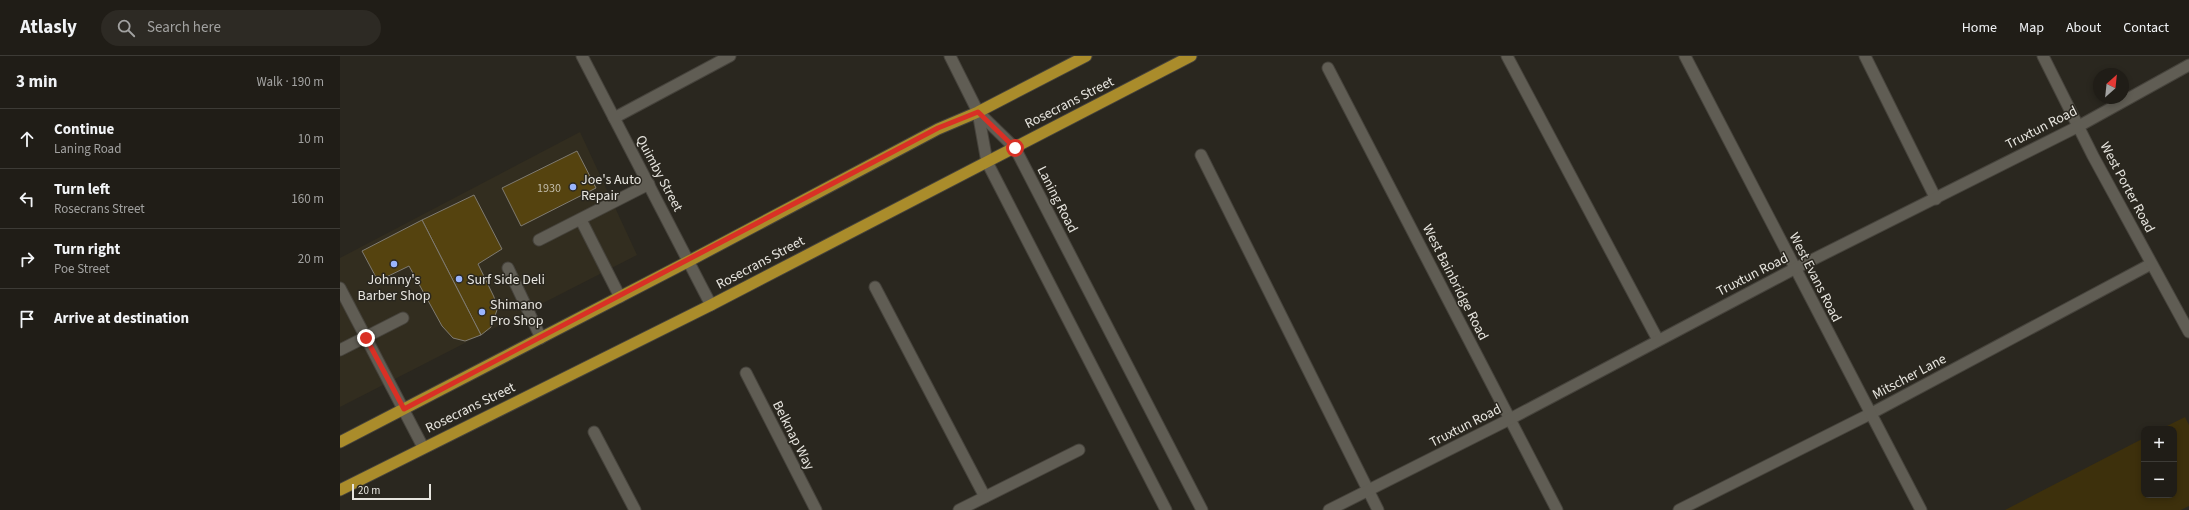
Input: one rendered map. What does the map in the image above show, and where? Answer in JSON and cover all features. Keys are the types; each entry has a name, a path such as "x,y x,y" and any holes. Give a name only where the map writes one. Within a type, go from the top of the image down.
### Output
{"main road":[{"name":"Rosecrans Street","path":"340,442 689,261 938,128 978,112 1086,56"},
{"name":"Rosecrans Street","path":"340,490 423,447 711,305 1192,56"}],"street":[{"name":"Quimby Street","path":"582,56 711,305"},
{"path":"614,118 730,56"},
{"path":"950,56 978,112 987,162 1166,510"},
{"path":"1507,56 1658,340"},
{"name":"West Evans Road","path":"1686,56 1794,269 1921,510"},
{"path":"1865,56 1936,199"},
{"name":"West Porter Road","path":"2043,56 2189,332"},
{"name":"Truxtun Road","path":"1329,510 1510,419 1794,269 2080,126 2189,65"},
{"name":"West Bainbridge Road","path":"1328,68 1556,510"},
{"name":"Laning Road","path":"978,112 1015,148 1202,510"},
{"path":"1201,155 1378,510"},
{"path":"539,240 581,220 649,184"},
{"path":"581,220 620,297"},
{"name":"Mitscher Lane","path":"1679,510 1870,414 2152,264"},
{"path":"508,268 541,338"},
{"path":"875,287 985,497"},
{"path":"340,288 423,447"},
{"path":"340,350 403,318"},
{"name":"Belknap Way","path":"746,374 816,510"},
{"path":"594,432 635,510"},
{"path":"959,510 1079,450"}],"shaded area":[{"path":"580,132 637,255 340,407 340,258"},
{"path":"2185,417 2189,425 2189,506 2181,510 2005,510 2141,440 2141,498 2177,498 2177,426 2167,426"}],"building":[{"path":"577,151 596,188 521,226 502,188"},
{"path":"474,195 502,249 478,264 494,297 497,310 491,327 481,335 422,220"},
{"path":"422,220 481,335 465,341 453,338 442,326 409,266 378,281 362,251"}],"place":[{"name":"Joe's Auto Repair","path":"573,187"},
{"name":"Johnny's Barber Shop","path":"394,264"},
{"name":"Surf Side Deli","path":"459,279"},
{"name":"Shimano Pro Shop","path":"482,312"}],"route":[{"path":"366,338 404,409 689,261 938,128 978,112 1015,148"}]}
